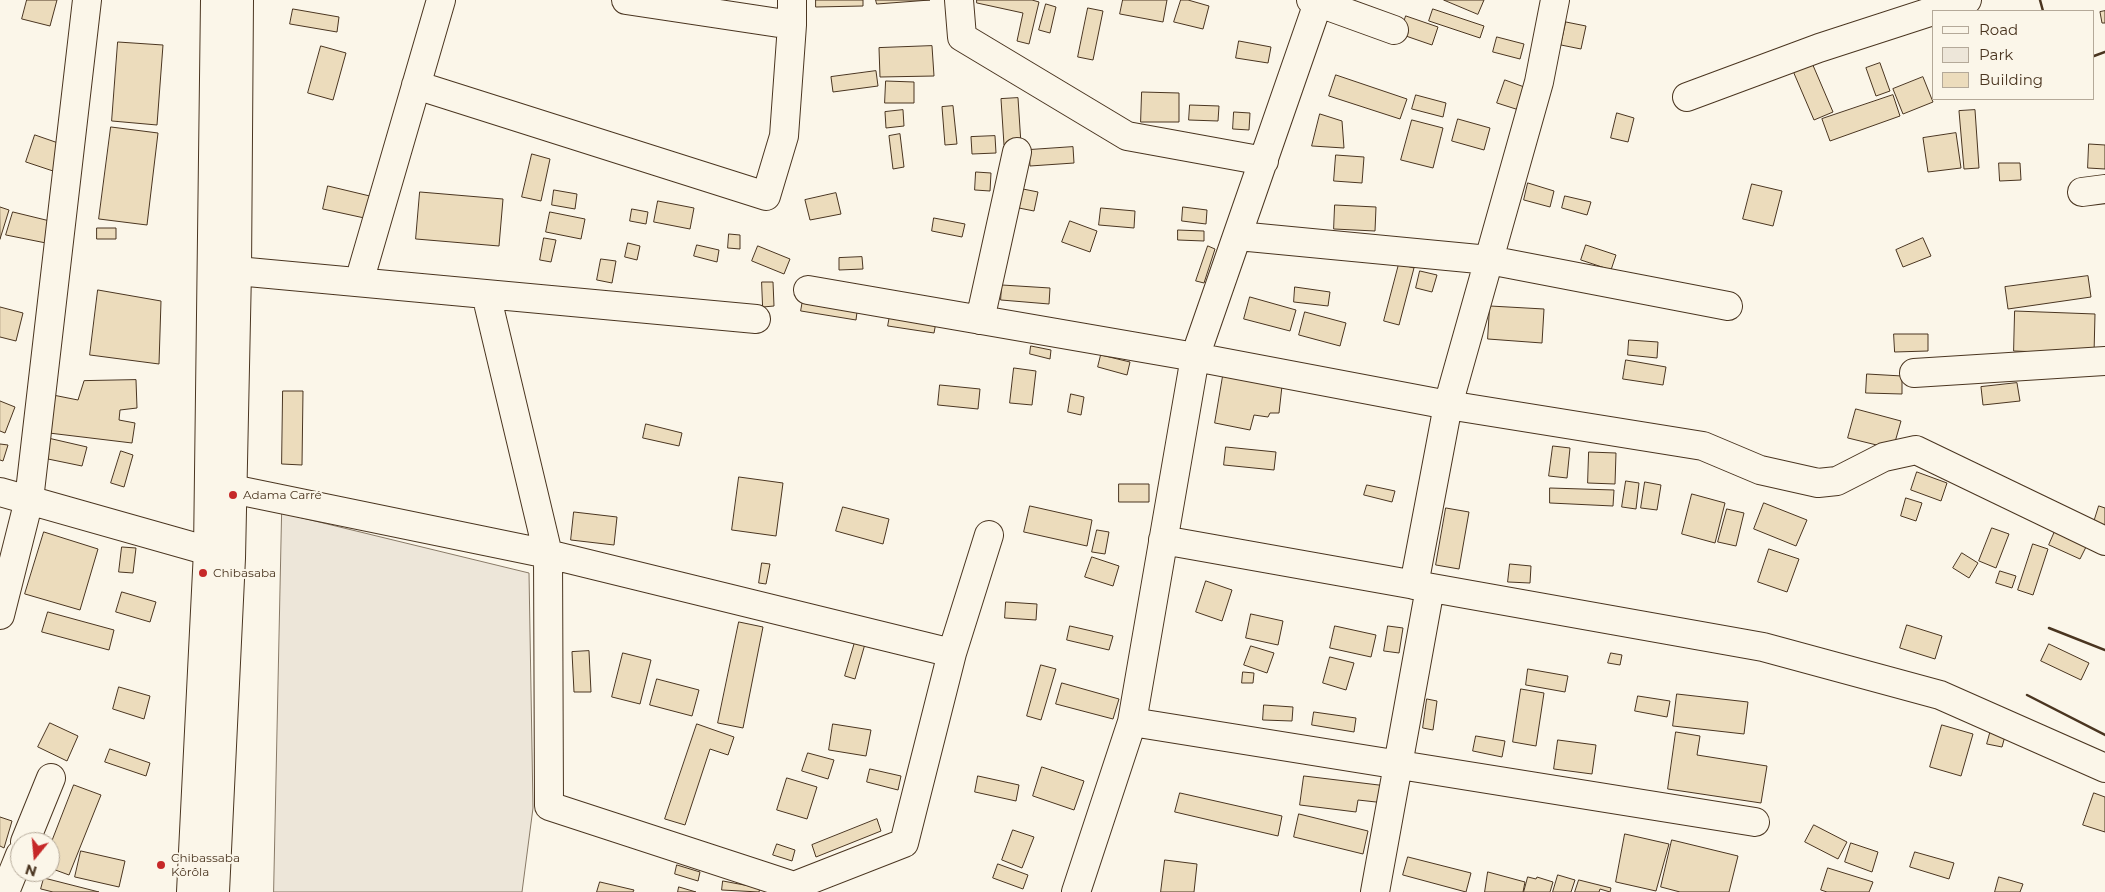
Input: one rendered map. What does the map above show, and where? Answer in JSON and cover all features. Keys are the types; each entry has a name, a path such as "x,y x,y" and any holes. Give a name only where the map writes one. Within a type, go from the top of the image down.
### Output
{"street":[{"path":"0,615 28,500 87,0"},
{"path":"215,0 219,554 215,892"},
{"path":"191,892 219,554 232,489 237,271 239,0"},
{"path":"359,282 441,0"},
{"path":"416,84 766,196 784,136 792,13 626,0"},
{"path":"959,0 962,37 1127,136 1264,161"},
{"path":"1375,892 1398,764 1448,405 1539,82 1555,0"},
{"path":"1936,10 1967,0"},
{"path":"1076,892 1132,722 1195,357 1264,161 1316,1 1394,30"},
{"path":"1687,97 1819,48 1932,11"},
{"path":"980,320 1018,152"},
{"path":"1238,236 1489,260 1728,306"},
{"path":"237,271 756,319"},
{"path":"808,290 1195,357 1448,405 1703,446 1760,470 1818,483 1837,481 1884,457 1916,450 2105,541"},
{"path":"486,294 548,554 549,806 794,889 904,843 952,653 988,535"},
{"path":"1914,373 2105,361"},
{"path":"232,489 548,554 952,653"},
{"path":"0,492 219,554"},
{"path":"1163,540 1772,649 1940,695 2105,768"},
{"path":"1132,722 1755,822"},
{"path":"29,832 51,778"},
{"path":"5,892 10,880"}],"green space":[{"path":"282,513 529,573 533,808 522,892 274,892"}],"building":[{"path":"27,0 57,0 50,26 22,19"},
{"path":"816,0 863,0 863,6 816,7"},
{"path":"876,0 930,0 877,4"},
{"path":"977,0 1032,0 1039,2 1029,44 1017,41 1023,13 977,3"},
{"path":"1123,0 1167,0 1163,22 1120,14"},
{"path":"1181,0 1209,6 1203,29 1174,22"},
{"path":"1444,0 1484,0 1478,14"},
{"path":"1046,4 1056,7 1050,33 1039,30"},
{"path":"1088,8 1103,11 1093,60 1078,57"},
{"path":"293,9 339,17 337,32 290,24"},
{"path":"1433,9 1484,26 1480,38 1429,21"},
{"path":"2105,11 2105,23 2102,23 2100,12"},
{"path":"1406,16 1438,27 1432,45 1400,34"},
{"path":"1566,22 1586,26 1581,49 1561,45"},
{"path":"1497,37 1524,44 1520,59 1493,52"},
{"path":"1239,41 1271,47 1268,63 1236,58"},
{"path":"118,42 163,45 157,125 112,121"},
{"path":"321,46 346,53 333,100 308,93"},
{"path":"932,46 934,76 880,77 879,48"},
{"path":"1812,63 1833,112 1814,120 1793,71"},
{"path":"1880,63 1890,91 1876,96 1866,68"},
{"path":"876,71 878,86 833,92 831,77"},
{"path":"1336,75 1407,99 1400,119 1329,96"},
{"path":"1923,77 1933,102 1903,114 1893,89"},
{"path":"1505,80 1527,88 1519,110 1497,103"},
{"path":"886,81 914,82 914,103 885,103"},
{"path":"1142,92 1179,93 1179,122 1141,122"},
{"path":"1416,95 1446,103 1443,117 1412,109"},
{"path":"1893,95 1900,116 1830,141 1822,119"},
{"path":"1018,98 1021,144 1004,145 1001,99"},
{"path":"1190,105 1219,106 1218,121 1189,120"},
{"path":"953,106 957,144 945,145 942,107"},
{"path":"903,110 904,126 886,128 885,112"},
{"path":"1975,110 1979,168 1964,169 1959,111"},
{"path":"1234,112 1250,113 1249,130 1233,129"},
{"path":"1617,113 1634,118 1628,142 1611,138"},
{"path":"1320,114 1342,121 1344,148 1312,146"},
{"path":"1458,119 1490,128 1484,150 1452,141"},
{"path":"1412,120 1443,128 1433,168 1401,160"},
{"path":"111,127 158,133 147,225 99,219"},
{"path":"1956,133 1961,168 1928,172 1923,138"},
{"path":"900,134 904,167 893,169 889,136"},
{"path":"35,135 64,145 56,172 26,162"},
{"path":"995,136 996,153 972,154 971,137"},
{"path":"2089,144 2105,145 2105,169 2088,168"},
{"path":"1073,147 1074,163 1030,166 1029,150"},
{"path":"532,154 550,159 541,201 522,197"},
{"path":"1336,155 1364,157 1362,183 1334,181"},
{"path":"1999,163 2020,163 2021,180 2000,181"},
{"path":"976,172 991,173 990,191 975,190"},
{"path":"1528,183 1554,191 1550,207 1524,200"},
{"path":"1752,184 1782,191 1773,226 1743,219"},
{"path":"328,186 374,197 369,219 323,209"},
{"path":"1023,189 1038,192 1034,211 1019,208"},
{"path":"554,190 577,194 575,209 552,205"},
{"path":"420,192 503,199 499,246 416,239"},
{"path":"836,193 841,214 810,220 805,200"},
{"path":"1565,196 1591,202 1587,215 1562,208"},
{"path":"658,201 694,208 690,229 654,222"},
{"path":"1335,205 1376,207 1375,231 1334,229"},
{"path":"0,207 9,210 0,239"},
{"path":"1183,207 1207,210 1206,224 1182,221"},
{"path":"1101,208 1135,211 1134,228 1099,225"},
{"path":"632,209 648,212 646,224 630,221"},
{"path":"13,212 54,222 51,244 6,235"},
{"path":"550,212 585,219 581,239 546,232"},
{"path":"934,218 965,224 962,237 932,231"},
{"path":"1070,221 1097,231 1090,252 1062,242"},
{"path":"97,228 116,228 116,239 97,239"},
{"path":"1178,230 1204,231 1204,241 1178,240"},
{"path":"729,234 740,235 740,249 728,248"},
{"path":"544,238 556,240 551,262 540,260"},
{"path":"1923,238 1931,256 1903,267 1896,250"},
{"path":"628,243 640,246 637,260 625,257"},
{"path":"697,245 719,250 717,262 694,256"},
{"path":"1586,245 1616,255 1611,270 1581,260"},
{"path":"758,246 790,259 784,274 752,261"},
{"path":"1208,246 1215,249 1204,283 1196,281"},
{"path":"862,257 863,269 839,270 839,258"},
{"path":"601,259 616,261 612,283 597,280"},
{"path":"1399,264 1414,268 1399,325 1384,321"},
{"path":"1420,271 1437,275 1432,292 1416,288"},
{"path":"2088,276 2091,297 2008,309 2005,287"},
{"path":"762,282 773,282 774,306 763,307"},
{"path":"1002,285 1050,288 1049,304 1001,300"},
{"path":"1295,287 1330,292 1328,306 1294,302"},
{"path":"98,290 161,301 159,364 90,355"},
{"path":"804,294 858,304 856,320 801,311"},
{"path":"1250,297 1296,310 1290,331 1244,319"},
{"path":"1490,306 1544,309 1542,343 1488,339"},
{"path":"0,307 23,313 16,341 0,337"},
{"path":"891,310 937,317 934,333 888,326"},
{"path":"2015,311 2095,314 2094,354 2014,351"},
{"path":"1305,312 1346,323 1340,346 1299,335"},
{"path":"1894,334 1928,334 1928,351 1895,352"},
{"path":"1629,340 1658,342 1657,358 1628,355"},
{"path":"1031,346 1051,350 1050,359 1030,354"},
{"path":"1101,355 1130,362 1127,375 1098,367"},
{"path":"1626,360 1666,367 1663,385 1623,379"},
{"path":"1014,368 1036,371 1032,405 1010,403"},
{"path":"1867,374 1902,376 1902,394 1866,393"},
{"path":"1223,376 1282,386 1279,413 1270,413 1268,417 1254,415 1250,430 1215,423"},
{"path":"136,380 137,408 120,410 119,420 135,423 132,443 49,433 53,395 78,400 84,381"},
{"path":"2017,383 2020,401 1983,405 1981,387"},
{"path":"940,385 980,389 978,409 938,405"},
{"path":"283,391 303,391 302,465 282,464"},
{"path":"1071,394 1084,397 1081,415 1068,412"},
{"path":"0,401 15,407 5,433 0,431"},
{"path":"1856,409 1901,421 1893,449 1848,438"},
{"path":"646,424 682,433 679,446 643,438"},
{"path":"48,438 87,447 82,466 43,458"},
{"path":"0,444 8,445 3,461 0,460"},
{"path":"1553,446 1570,448 1567,478 1549,476"},
{"path":"1226,447 1276,452 1274,470 1224,465"},
{"path":"121,451 133,455 124,487 111,483"},
{"path":"1589,452 1616,453 1615,484 1588,483"},
{"path":"1917,472 1947,483 1941,501 1911,490"},
{"path":"739,477 783,483 776,536 732,530"},
{"path":"1626,481 1639,483 1636,509 1622,507"},
{"path":"1645,482 1661,485 1657,510 1641,508"},
{"path":"1119,484 1149,484 1149,502 1119,502"},
{"path":"1367,485 1395,491 1392,502 1364,495"},
{"path":"1550,488 1614,490 1613,506 1550,503"},
{"path":"1692,494 1725,503 1715,543 1682,534"},
{"path":"1906,498 1922,503 1916,521 1901,516"},
{"path":"1764,503 1807,520 1796,546 1754,529"},
{"path":"1030,506 1092,520 1087,546 1024,532"},
{"path":"2099,506 2105,508 2105,526 2094,522"},
{"path":"843,507 889,519 883,544 836,531"},
{"path":"1446,508 1469,512 1459,569 1436,565"},
{"path":"1727,509 1744,513 1736,546 1718,542"},
{"path":"574,512 617,517 614,545 571,540"},
{"path":"1992,528 2009,534 1996,568 1979,561"},
{"path":"2056,529 2088,543 2080,559 2049,545"},
{"path":"1097,530 1109,532 1105,554 1092,552"},
{"path":"44,532 98,549 80,610 25,594"},
{"path":"2033,544 2048,549 2033,595 2018,590"},
{"path":"122,547 136,548 133,573 119,572"},
{"path":"1769,549 1799,559 1787,592 1758,582"},
{"path":"1962,553 1978,563 1969,578 1953,568"},
{"path":"1092,557 1119,566 1113,586 1085,577"},
{"path":"762,563 770,564 766,584 759,583"},
{"path":"1510,564 1531,566 1530,583 1508,582"},
{"path":"2000,571 2016,576 2012,588 1996,583"},
{"path":"1206,581 1232,590 1222,621 1196,612"},
{"path":"122,592 156,602 150,622 116,612"},
{"path":"1006,602 1037,604 1036,620 1005,618"},
{"path":"48,612 114,630 109,650 42,632"},
{"path":"1251,614 1283,621 1278,645 1246,638"},
{"path":"739,622 763,627 743,728 718,723"},
{"path":"1907,625 1942,636 1935,659 1900,648"},
{"path":"1070,626 1113,636 1109,650 1067,640"},
{"path":"1335,626 1376,635 1371,657 1330,648"},
{"path":"1388,626 1403,628 1399,653 1384,651"},
{"path":"855,642 865,644 855,679 845,676"},
{"path":"2049,644 2089,663 2081,680 2041,661"},
{"path":"1251,646 1274,653 1267,673 1244,665"},
{"path":"589,651 591,692 574,692 572,652"},
{"path":"623,653 651,660 640,704 612,697"},
{"path":"1611,653 1622,655 1620,665 1608,663"},
{"path":"1330,657 1354,663 1346,690 1323,683"},
{"path":"1041,665 1056,669 1041,720 1027,716"},
{"path":"1528,669 1568,676 1565,692 1526,685"},
{"path":"1243,672 1254,673 1253,683 1242,683"},
{"path":"657,679 699,690 692,716 650,705"},
{"path":"1062,683 1119,699 1113,719 1056,704"},
{"path":"119,687 150,696 144,719 113,709"},
{"path":"1521,689 1544,693 1536,746 1513,742"},
{"path":"1677,694 1748,702 1744,734 1673,726"},
{"path":"1638,696 1670,701 1667,717 1635,711"},
{"path":"1427,699 1437,701 1433,730 1423,728"},
{"path":"1264,705 1293,707 1292,721 1263,720"},
{"path":"1314,712 1356,718 1354,732 1312,725"},
{"path":"50,723 78,736 67,761 38,747"},
{"path":"697,724 734,737 728,755 710,749 685,825 665,819"},
{"path":"833,724 871,730 866,756 829,750"},
{"path":"1942,725 1973,734 1961,776 1930,767"},
{"path":"1992,726 2007,729 2002,747 1987,744"},
{"path":"1676,732 1700,736 1697,755 1767,766 1761,803 1668,789"},
{"path":"1476,736 1505,741 1502,757 1473,751"},
{"path":"1558,740 1596,745 1592,774 1554,769"},
{"path":"110,749 150,763 146,776 105,762"},
{"path":"808,753 834,760 828,779 802,771"},
{"path":"1042,767 1084,781 1074,810 1033,796"},
{"path":"870,769 901,776 898,790 867,782"},
{"path":"978,776 1019,785 1016,801 975,792"},
{"path":"1304,776 1387,786 1385,803 1358,800 1356,812 1300,805"},
{"path":"787,778 817,787 807,819 777,810"},
{"path":"74,785 101,795 69,875 60,872 60,832 56,832"},
{"path":"1180,793 1282,816 1278,836 1175,812"},
{"path":"2094,793 2105,797 2105,832 2083,825"},
{"path":"1299,814 1368,831 1363,854 1294,837"},
{"path":"0,817 12,821 4,848 0,846"},
{"path":"877,819 881,831 816,857 812,845"},
{"path":"1814,825 1847,842 1838,859 1805,842"},
{"path":"1013,830 1034,837 1022,868 1002,860"},
{"path":"1625,834 1669,844 1656,891 1616,882"},
{"path":"1672,840 1738,856 1729,892 1680,892 1661,887"},
{"path":"1851,843 1878,852 1872,872 1845,862"},
{"path":"777,844 795,850 792,861 773,855"},
{"path":"81,851 125,861 119,887 75,877"},
{"path":"1915,852 1954,863 1949,879 1910,867"},
{"path":"1408,857 1471,873 1466,892 1403,875"},
{"path":"1165,860 1197,864 1194,892 1161,892"},
{"path":"998,864 1028,875 1023,889 993,878"},
{"path":"677,865 700,872 698,881 675,874"},
{"path":"1828,868 1873,882 1869,892 1827,892 1821,890"},
{"path":"1488,872 1525,882 1523,892 1485,892"},
{"path":"1558,875 1575,880 1571,892 1553,892"},
{"path":"1528,877 1536,879 1537,877 1553,882 1550,892 1524,892"},
{"path":"1999,877 2023,884 2020,892 1995,892"},
{"path":"1579,880 1611,888 1610,892 1600,889 1599,892 1575,892"},
{"path":"723,881 760,888 759,892 722,890"},
{"path":"43,882 60,882 99,892 53,892 41,889"},
{"path":"600,882 634,890 633,892 597,892"},
{"path":"679,887 696,892 678,892"}],"wall":[{"path":"2040,0 2043,10"},
{"path":"2095,56 2105,52"},
{"path":"2049,628 2105,650"},
{"path":"2027,695 2105,735"}],"place":[{"name":"Adama Carré","path":"233,495"},
{"name":"Chibasaba","path":"203,573"},
{"name":"Chibassaba Kôrôla","path":"161,865"}]}
